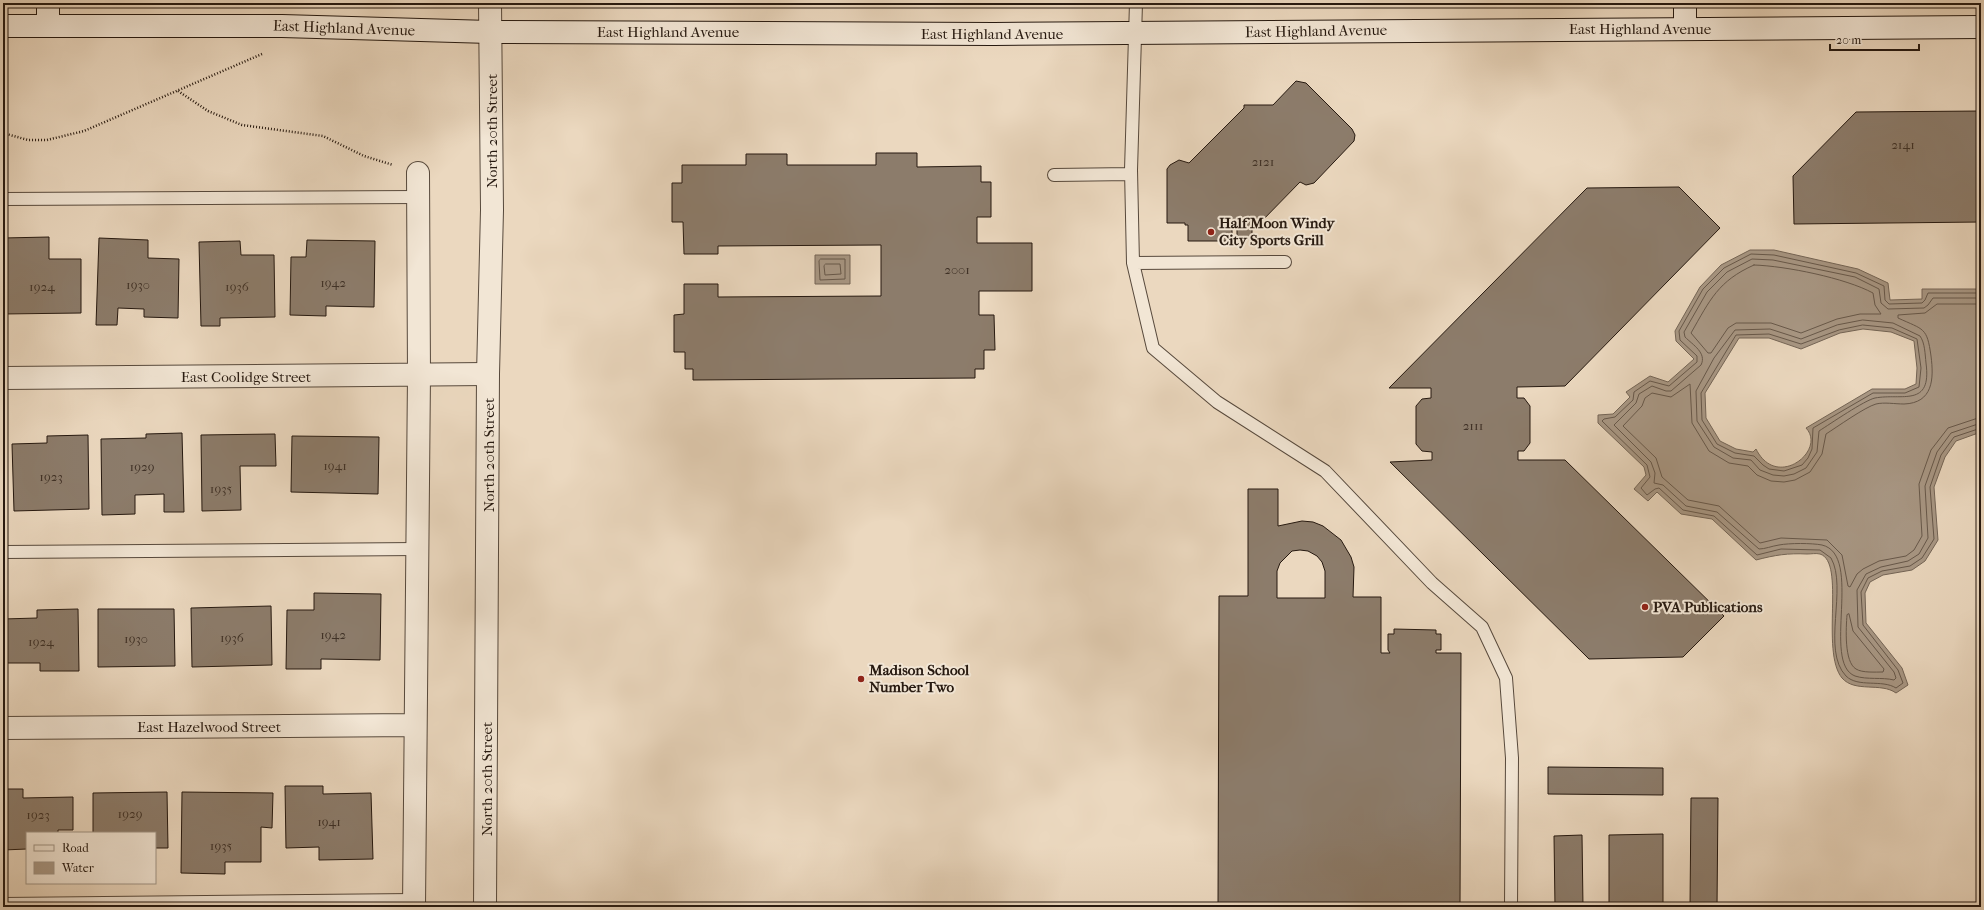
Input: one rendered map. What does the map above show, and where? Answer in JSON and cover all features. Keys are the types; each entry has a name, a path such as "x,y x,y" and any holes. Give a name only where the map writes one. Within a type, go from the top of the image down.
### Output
{"street":[{"path":"48,3 48,26"},
{"name":"North 20th Street","path":"485,907 488,374 492,210 490,3"},
{"path":"1685,3 1685,29"},
{"name":"East Highland Avenue","path":"3,26 282,26 490,32 1134,33 1981,28"},
{"path":"414,904 420,376 418,173"},
{"name":"East Coolidge Street","path":"3,378 420,376 488,374"},
{"name":"East Hazelwood Street","path":"3,728 415,725"}],"lane":[{"path":"1136,3 1131,174 1134,263 1153,348 1217,402 1325,471 1432,583 1482,628 1506,678 1512,758 1511,907"},
{"path":"1054,175 1131,174"},
{"path":"3,199 419,197"},
{"path":"1134,263 1285,262"},
{"path":"3,552 418,549"},
{"path":"3,904 414,904"}],"path":[{"path":"3,133 28,140 47,140 84,131 263,54"},
{"path":"177,91 208,111 242,125 323,136 364,156 418,173"}],"water":[{"path":"1750,250 1774,250 1858,269 1888,283 1890,300 1922,299 1922,289 1981,289 1981,432 1956,441 1945,457 1934,487 1938,540 1925,561 1912,570 1883,575 1870,582 1865,593 1866,623 1902,668 1908,685 1896,693 1883,688 1854,685 1842,678 1836,665 1833,648 1833,590 1828,561 1820,554 1782,555 1756,560 1712,519 1681,514 1657,492 1648,501 1634,489 1646,475 1644,467 1598,423 1598,415 1613,414 1630,397 1626,392 1650,376 1668,382 1694,359 1676,341 1675,331 1700,287 1721,265","holes":["1863,329 1891,332 1914,341 1917,368 1916,384 1905,389 1872,389 1806,428 1811,437 1810,446 1805,455 1797,462 1787,467 1776,467 1765,461 1756,449 1753,452 1736,449 1720,441 1706,418 1705,393 1739,338 1769,338 1801,349 1840,333"]},
{"path":"815,255 850,255 850,284 815,284"}],"building":[{"path":"1296,81 1306,83 1352,129 1355,135 1354,141 1314,183 1306,185 1300,182 1258,225 1252,225 1252,239 1237,239 1237,225 1232,225 1232,241 1188,241 1188,225 1185,225 1185,223 1167,223 1167,169 1170,165 1179,160 1189,163 1244,108 1244,105 1273,105"},
{"path":"1981,111 1981,222 1794,224 1793,176 1856,112"},
{"path":"876,153 917,153 917,167 981,166 981,182 991,182 991,217 977,217 977,243 1032,243 1032,291 979,291 979,315 994,315 995,350 984,350 984,369 975,369 975,378 693,380 693,369 685,369 685,352 674,352 674,315 684,314 684,284 718,284 718,297 881,296 881,245 718,246 718,254 684,254 683,222 672,222 672,183 682,183 682,165 746,165 746,154 787,154 787,165 876,165"},
{"path":"1679,187 1720,228 1565,386 1517,387 1517,398 1524,398 1530,406 1530,443 1524,451 1518,451 1518,460 1565,460 1724,616 1683,657 1589,659 1390,462 1432,460 1432,452 1422,451 1416,444 1416,406 1422,399 1431,398 1431,388 1389,388 1587,188"},
{"path":"49,237 49,259 81,259 81,313 3,314 3,238"},
{"path":"99,238 148,240 148,258 179,259 178,318 144,317 144,309 118,308 117,325 96,325"},
{"path":"307,240 375,241 374,307 326,306 326,316 290,315 291,257 306,257"},
{"path":"240,241 241,255 274,255 275,317 220,318 220,326 201,326 199,242"},
{"path":"182,433 184,512 164,512 164,494 135,495 135,514 102,515 101,439 146,438 146,434"},
{"path":"275,434 276,466 240,466 241,510 202,511 201,435"},
{"path":"88,435 89,509 14,511 12,444 47,443 47,436"},
{"path":"292,436 379,437 378,494 291,492"},
{"path":"1248,489 1278,489 1278,526 1302,521 1313,522 1323,526 1341,540 1351,557 1354,567 1353,597 1381,597 1381,653 1390,653 1388,650 1388,634 1394,634 1394,629 1436,630 1436,634 1441,634 1441,650 1436,650 1436,653 1461,653 1460,907 1218,907 1219,596 1248,596","holes":["1292,551 1308,551 1317,556 1322,562 1325,571 1325,598 1277,598 1277,571 1280,563"]},
{"path":"314,593 381,594 380,660 321,659 321,669 286,669 287,610 314,610"},
{"path":"271,606 272,665 192,667 191,608"},
{"path":"78,609 79,671 40,671 40,663 3,663 3,619 37,618 37,610"},
{"path":"98,609 174,609 175,666 98,667"},
{"path":"1548,767 1663,768 1663,795 1548,794"},
{"path":"285,786 323,786 323,794 371,793 373,859 319,860 319,847 286,848"},
{"path":"3,789 23,789 23,798 73,797 73,830 58,830 58,832 26,832 26,849 3,850"},
{"path":"167,792 168,848 156,848 156,832 93,832 93,793"},
{"path":"182,792 273,793 272,828 261,827 261,862 225,862 225,874 181,873"},
{"path":"1691,798 1718,798 1717,907 1690,907"},
{"path":"1663,834 1663,907 1609,907 1609,835"},
{"path":"1582,835 1583,907 1555,907 1554,836"}],"place":[{"name":"Half Moon Windy City Sports Grill","path":"1211,232"},
{"name":"PVA Publications","path":"1645,607"},
{"name":"Madison School Number Two","path":"861,679"}]}
